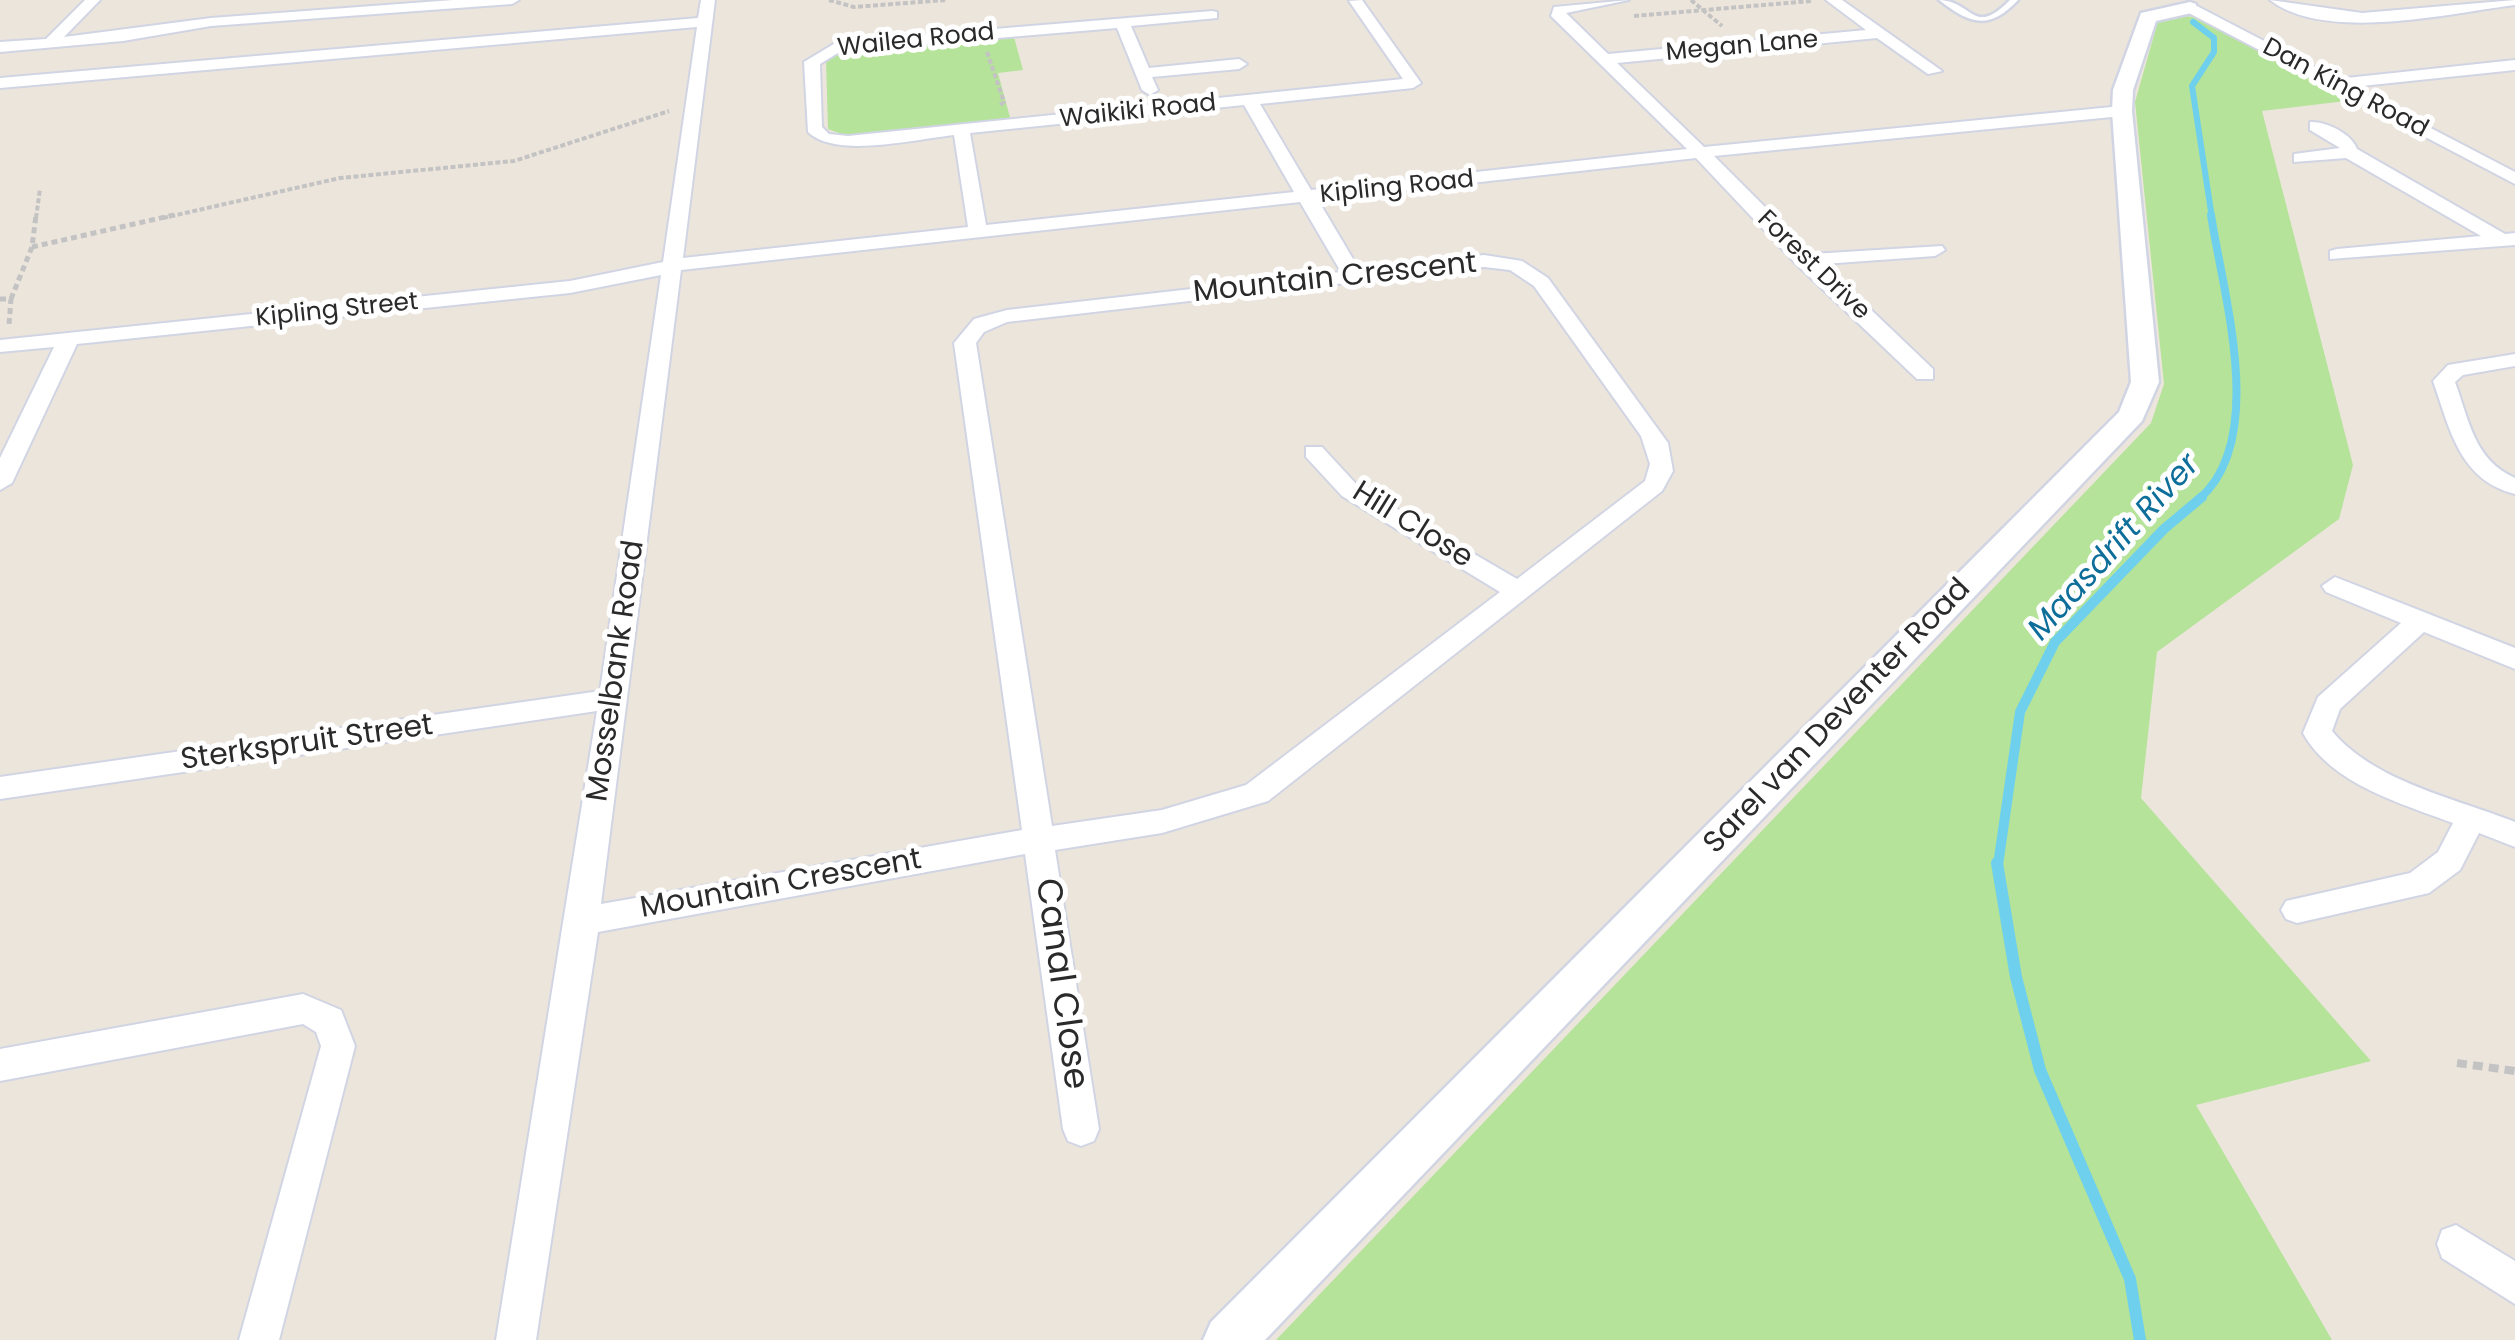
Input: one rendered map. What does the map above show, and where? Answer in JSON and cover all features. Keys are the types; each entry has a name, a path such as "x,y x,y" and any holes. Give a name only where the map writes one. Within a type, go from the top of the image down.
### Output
{"street":[{"path":"50,43 94,0"},
{"path":"238,20 253,0"},
{"path":"0,48 238,20 512,0"},
{"name":"Mosselbank Road","path":"516,1340 583,921 708,0"},
{"name":"Forest Drive","path":"1622,0 1570,5 1558,12 1704,155 1802,260 1926,374"},
{"path":"1833,0 1934,71"},
{"path":"2278,0 2335,18 2515,0"},
{"name":"Waikiki Road","path":"961,130 1404,86 1415,80 1356,2"},
{"path":"2493,3 2515,12"},
{"name":"Dan King Road","path":"2182,4 2515,179"},
{"name":"Sarel van Deventer Road","path":"1228,1340 2132,416 2145,382 2123,90 2146,19 2182,4"},
{"name":"Wailea Road","path":"961,130 848,141 824,138 814,128 812,62 826,50 851,44 1212,15"},
{"path":"0,83 705,22"},
{"path":"1122,22 1158,110"},
{"name":"Megan Lane","path":"1606,59 1878,33"},
{"path":"1143,73 1239,64"},
{"path":"2335,84 2515,65"},
{"path":"1250,101 1354,277"},
{"name":"Kipling Road","path":"673,265 1934,127 2122,111"},
{"path":"2316,126 2347,143 2349,152"},
{"path":"961,130 978,231"},
{"path":"2300,158 2349,152 2508,239"},
{"path":"2338,255 2508,239"},
{"path":"1802,260 1935,250"},
{"name":"Mountain Crescent","path":"583,921 1038,839 1204,814 1258,793 1654,486 1662,474 1662,450 1541,282 1515,264 1484,261 1007,316 986,322 966,337 1038,839"},
{"name":"Kipling Street","path":"0,346 570,287 626,279 673,265"},
{"path":"0,484 69,338"},
{"path":"2515,360 2456,370 2444,381 2471,460 2482,472 2515,487"},
{"name":"Hill Close","path":"1314,452 1350,491 1518,590"},
{"path":"2335,586 2515,659"},
{"path":"2418,622 2328,704 2317,733 2327,748 2361,771 2515,835"},
{"name":"Sterkspruit Street","path":"0,788 613,699"},
{"path":"2297,910 2426,879 2449,861 2472,816"},
{"name":"Canal Close","path":"1038,839 1081,1130"},
{"path":"0,1065 303,1009 328,1019 337,1030 338,1046 259,1340"},
{"path":"2456,1244 2515,1284"}],"lane":[{"path":"1942,0 1969,16 1987,20 1998,18 2014,0"}],"path":[{"path":"829,0 854,8 946,0"},
{"path":"1624,17 1817,0"},
{"path":"961,130 1004,102 981,34"},
{"path":"32,248 340,178 514,160 694,106"},
{"path":"10,299 32,248 40,189"},
{"path":"2457,1063 2515,1072"}],"green space":[{"path":"2175,15 2194,17 2354,100 2262,111 2353,465 2339,519 2157,652 2141,798 2371,1061 2196,1105 2332,1340 1276,1340 2151,423 2164,384 2135,102 2158,21"},
{"path":"1014,37 1023,70 998,73 1011,121 847,136 828,129 826,59 840,50"}],"waterway":[{"name":"Maasdrift River","path":"2193,22 2214,38 2214,52 2192,86 2212,218"},
{"name":"Maasdrift River","path":"2199,499 2220,473 2232,441 2236,404 2231,324 2211,215"},
{"name":"Maasdrift River","path":"1998,865 2020,712 2055,642 2164,529 2202,497"},
{"name":"Maasdrift River","path":"1997,863 2016,977 2040,1070 2130,1279 2140,1340"}]}
